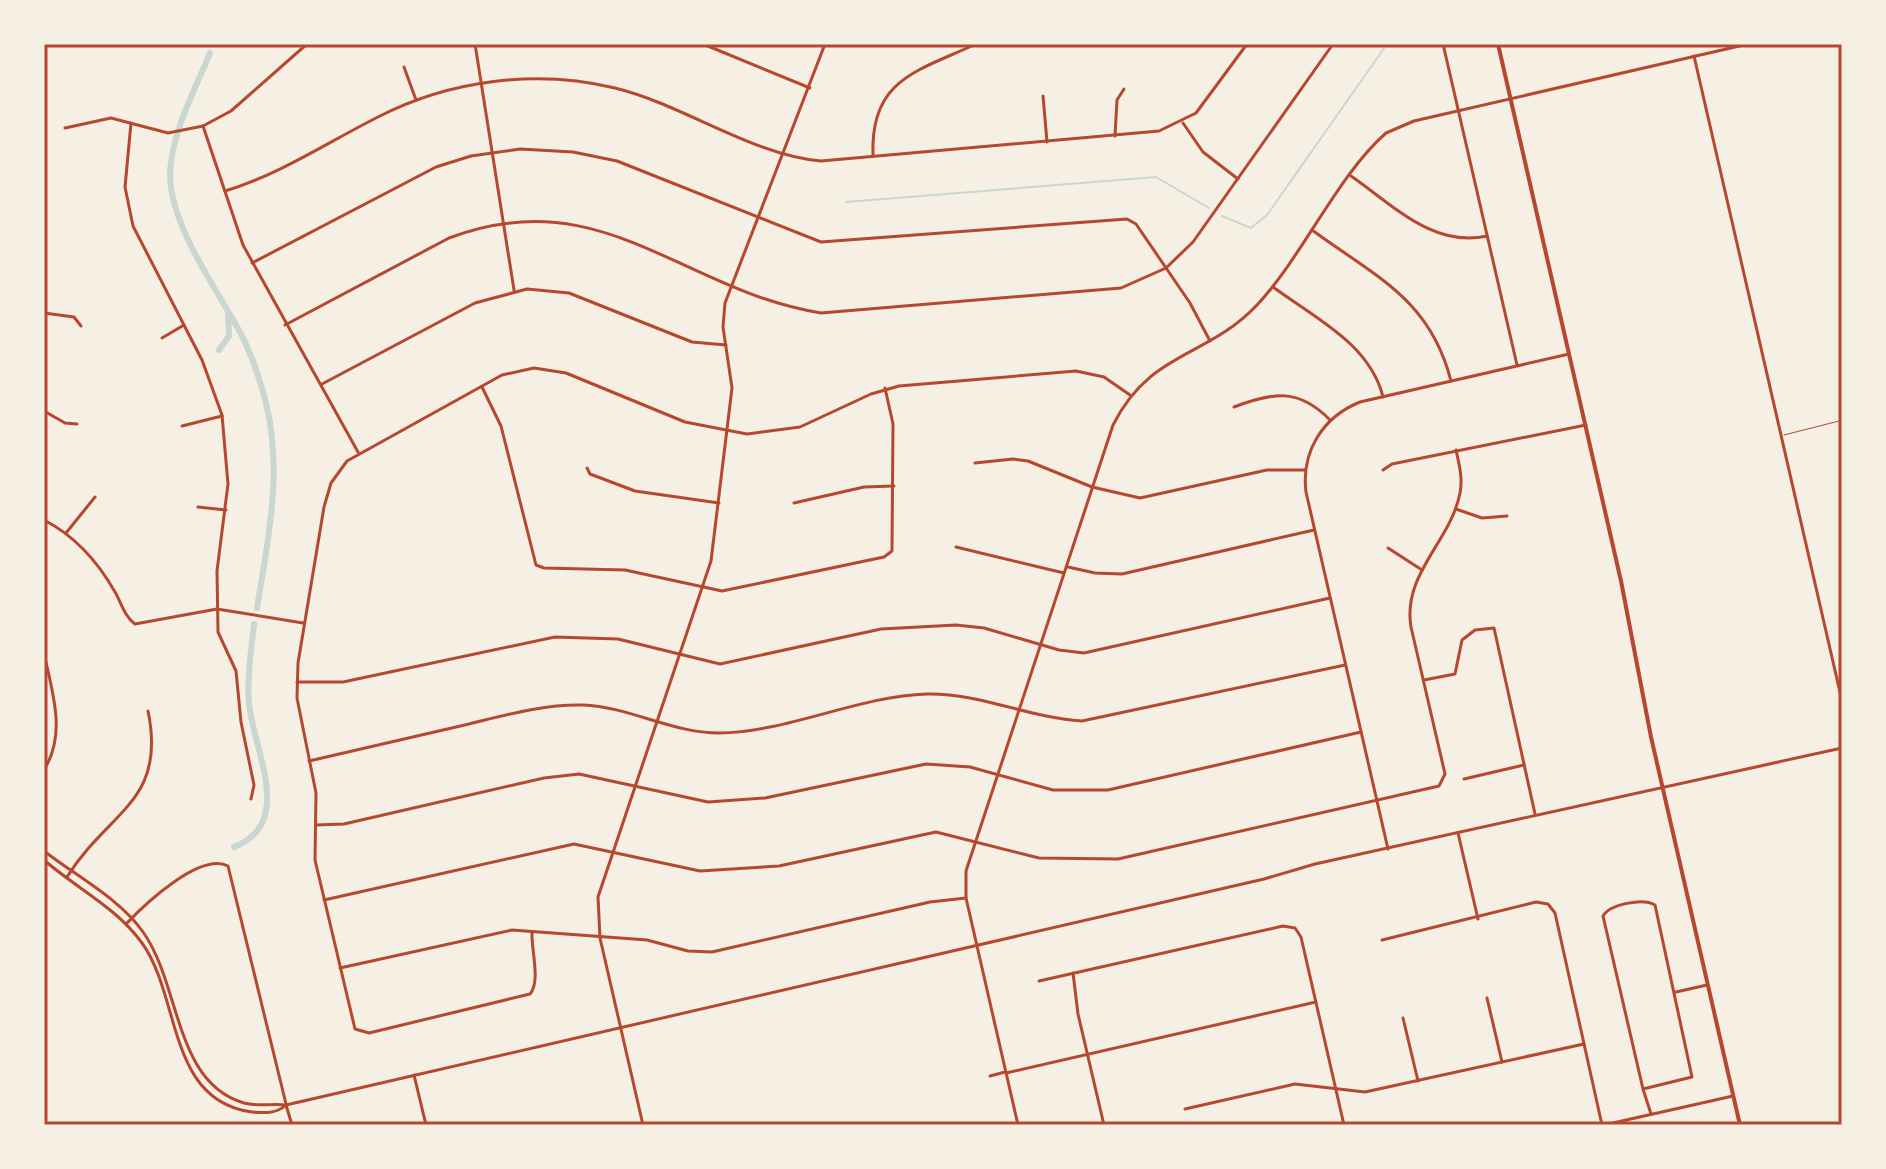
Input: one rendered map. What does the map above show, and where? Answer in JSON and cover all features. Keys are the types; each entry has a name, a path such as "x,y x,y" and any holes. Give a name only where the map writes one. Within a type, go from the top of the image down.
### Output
{"main road":[{"path":"1498,44 1586,425 1662,789 1740,1125"}],"street":[{"path":"65,128 111,118 168,133 203,126 231,111 307,44"},
{"path":"475,44 514,290"},
{"path":"703,44 810,88"},
{"path":"643,1125 600,938 598,897 638,786 711,561 732,388 723,315 732,284 825,44"},
{"path":"873,157 874,118 894,85 976,44"},
{"path":"225,191 260,179 416,100 481,83 546,79 613,88 661,102 783,153 821,161 1159,131 1182,122 1206,103 1247,44"},
{"path":"285,325 449,238 503,222 546,219 589,226 782,304 841,313 1108,290 1136,283 1166,268 1193,242 1333,44"},
{"path":"1443,44 1517,365"},
{"path":"1018,1125 966,898 966,871 1113,425 1130,395 1154,371 1210,341 1243,318 1272,287 1351,176 1386,133 1414,121 1748,44"},
{"path":"1694,56 1842,701"},
{"path":"404,67 416,100"},
{"path":"1115,136 1117,100 1124,89"},
{"path":"1043,96 1047,142"},
{"path":"1182,122 1203,152 1238,179"},
{"path":"131,123 124,166 129,211 139,240 209,375 222,416 228,461 226,510 217,571 219,638 232,661 238,682 241,722 254,785 251,799"},
{"path":"203,126 238,233 252,263 358,452"},
{"path":"252,263 418,175 492,152 547,149 600,157 809,239 834,243 1122,219 1136,224 1210,341"},
{"path":"1351,176 1431,232 1452,239 1487,236"},
{"path":"1312,230 1415,307 1439,341 1451,381"},
{"path":"1272,287 1361,352 1374,370 1383,397"},
{"path":"322,384 475,303 514,290 542,289 569,293 692,342 726,345"},
{"path":"44,313 74,317 81,326"},
{"path":"162,338 184,325"},
{"path":"1388,849 1314,530 1305,470 1314,441 1330,420 1350,406 1569,354"},
{"path":"532,932 531,955 536,982 530,994 361,1033 353,1025 315,860 316,793 297,682 326,496 338,471 358,452 516,370 552,369 685,422 727,433 764,433 800,427 885,388 1076,371 1104,377 1130,395"},
{"path":"481,386 501,426 531,557 537,566 625,570 703,588 739,590 889,554 895,544 893,424 885,388"},
{"path":"1234,407 1276,396 1292,396 1311,402 1330,420"},
{"path":"44,411 65,423 77,424"},
{"path":"182,426 222,416"},
{"path":"1383,470 1392,464 1586,425"},
{"path":"324,900 562,845 586,844 670,867 729,872 779,866 927,832 1039,858 1118,859 1439,786 1444,781 1409,618 1411,595 1456,509 1461,481 1456,450"},
{"path":"975,463 1013,459 1028,461 1092,487 1140,498 1267,470 1305,470"},
{"path":"587,468 590,474 635,491 719,503"},
{"path":"794,503 864,487 894,486"},
{"path":"66,533 95,497"},
{"path":"198,507 226,510"},
{"path":"1456,509 1482,518 1507,516"},
{"path":"44,520 66,533 100,569 127,616 135,624 217,609 305,623"},
{"path":"1066,566 1095,573 1122,574 1314,530"},
{"path":"956,547 1064,573"},
{"path":"1388,548 1422,570"},
{"path":"297,682 343,682 555,637 618,639 707,663 731,663 881,629 927,624 984,628 1071,652 1093,652 1330,598"},
{"path":"1424,680 1455,674 1462,640 1475,630 1494,628 1535,817"},
{"path":"44,653 57,731 55,749 44,770"},
{"path":"309,761 550,707 607,707 697,731 736,732 928,694 970,697 1061,719 1102,719 1345,665"},
{"path":"67,877 128,806 146,779 155,747 148,711"},
{"path":"315,825 344,824 558,775 596,776 685,799 728,802 765,798 904,766 943,764 970,767 1053,790 1108,790 1361,732"},
{"path":"44,851 131,918 162,965 193,1062 201,1075 222,1094 241,1102 255,1106 286,1105 1388,849 1842,748"},
{"path":"1464,779 1524,765"},
{"path":"1458,833 1478,919"},
{"path":"44,860 126,924 155,967 184,1057 201,1086 224,1103 245,1111 275,1112 286,1105"},
{"path":"126,924 173,882 211,864 224,864 231,870 292,1125"},
{"path":"340,968 497,932 647,940 688,951 712,952 930,902 966,898"},
{"path":"1643,1089 1692,1077 1655,905 1648,901 1604,912 1643,1089 1651,1114"},
{"path":"1382,940 1478,919 1536,902 1548,904 1555,913 1603,1125 1733,1096"},
{"path":"1039,981 1283,926 1295,928 1301,937 1344,1125"},
{"path":"1073,973 1087,1054 1104,1125"},
{"path":"1674,992 1707,985"},
{"path":"1487,998 1502,1062"},
{"path":"990,1076 1316,1002"},
{"path":"1403,1018 1418,1081"},
{"path":"1185,1109 1295,1084 1365,1092 1584,1044"},
{"path":"414,1075 426,1125"}],"lane":[{"path":"1780,436 1839,421"}],"waterway":[{"path":"1222,216 1251,228 1267,215 1387,44"},
{"path":"210,53 179,128 170,174 172,194 186,236 245,342 266,403 274,480 257,608"},
{"path":"846,202 1156,177 1209,208"},
{"path":"219,350 229,336 228,313"},
{"path":"234,847 252,836 263,822 267,804 263,764 249,704 254,624"}]}
